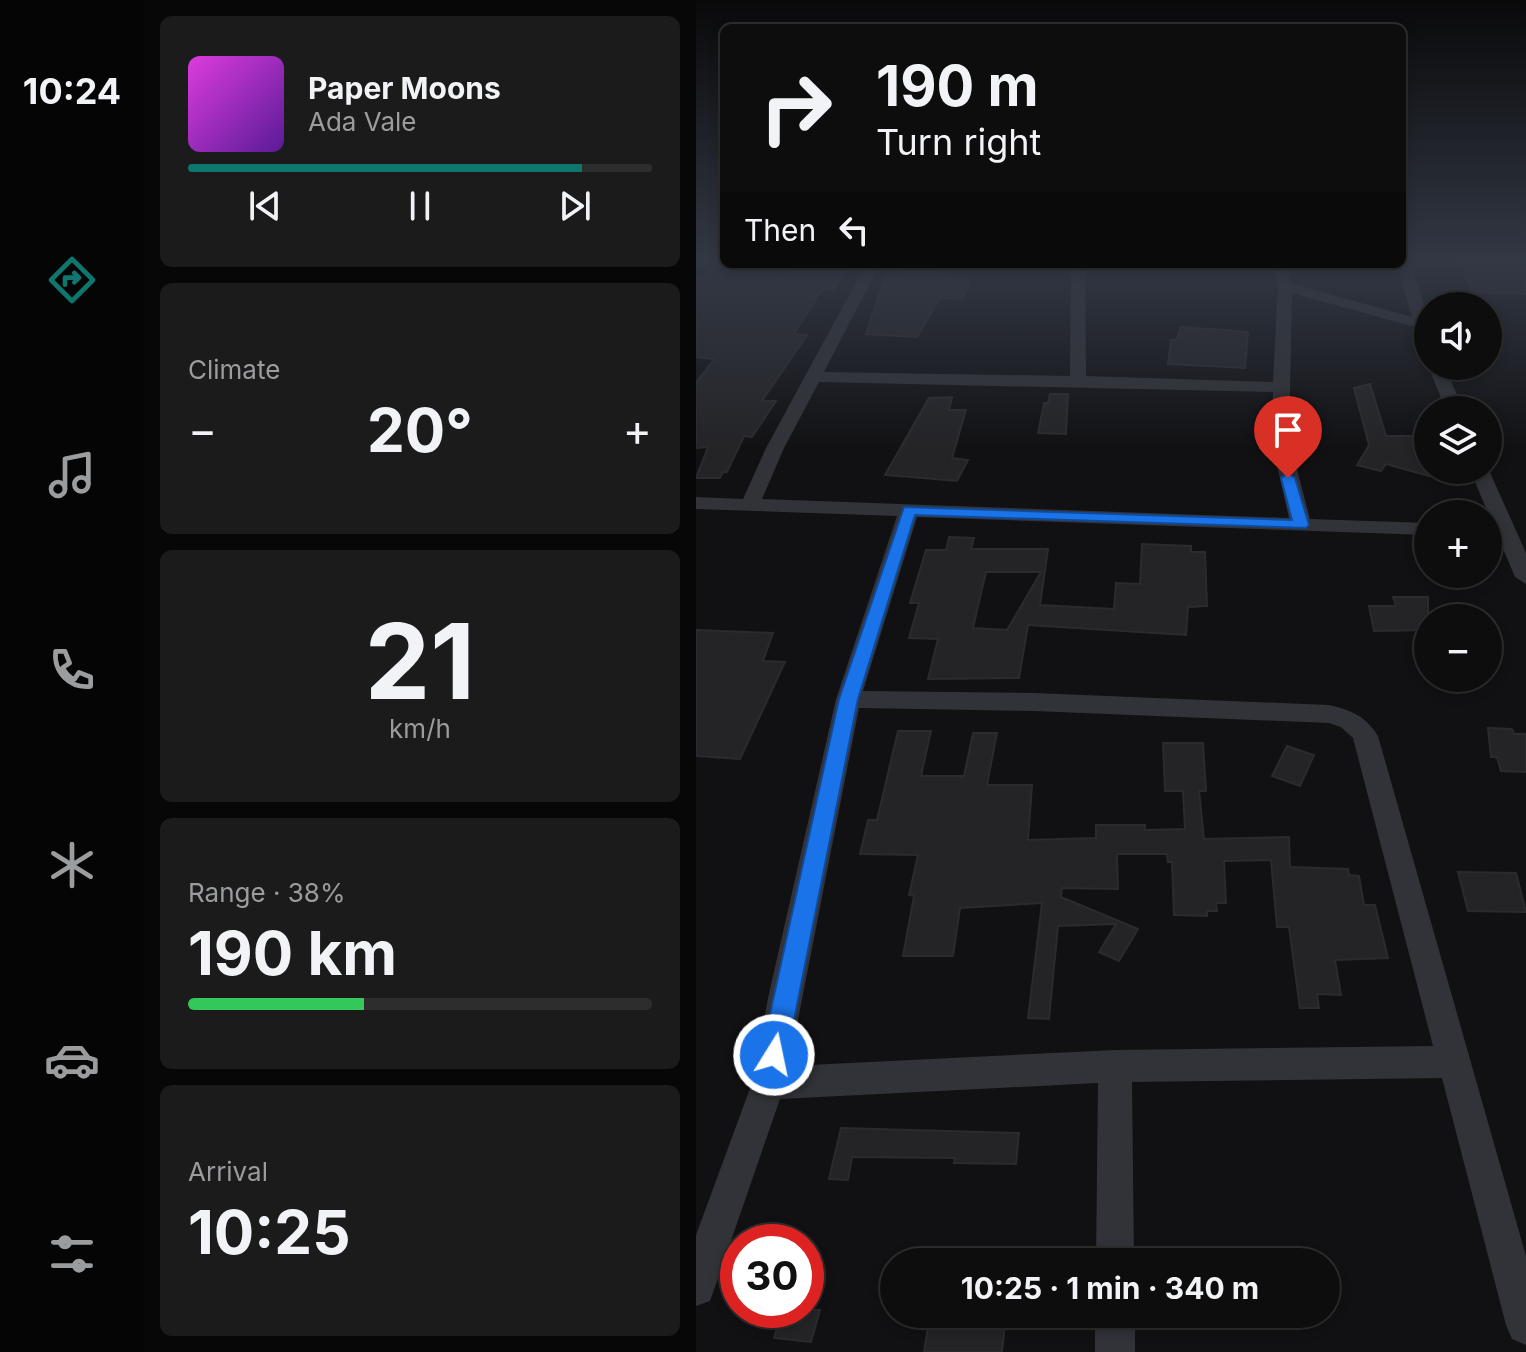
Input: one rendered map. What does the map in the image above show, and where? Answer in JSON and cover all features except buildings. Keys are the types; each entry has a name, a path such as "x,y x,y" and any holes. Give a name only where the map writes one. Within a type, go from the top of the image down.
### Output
{"street":[{"path":"751,503 775,448 841,324"},
{"path":"1078,324 1078,381"},
{"path":"1284,324 1282,454 1301,525"},
{"path":"812,377 1281,387"},
{"path":"696,503 1414,529"},
{"path":"696,1287 769,1083 848,699 909,510"},
{"path":"1502,539 1526,577"},
{"path":"848,699 1329,714 1349,720 1365,736 1526,1325"},
{"path":"769,1083 1115,1066 1453,1062"},
{"path":"1115,1066 1115,1248"},
{"path":"1115,1328 1115,1352"}],"route":[{"path":"774,1055 810,869 848,699 909,510 1301,525 1288,478"}]}
